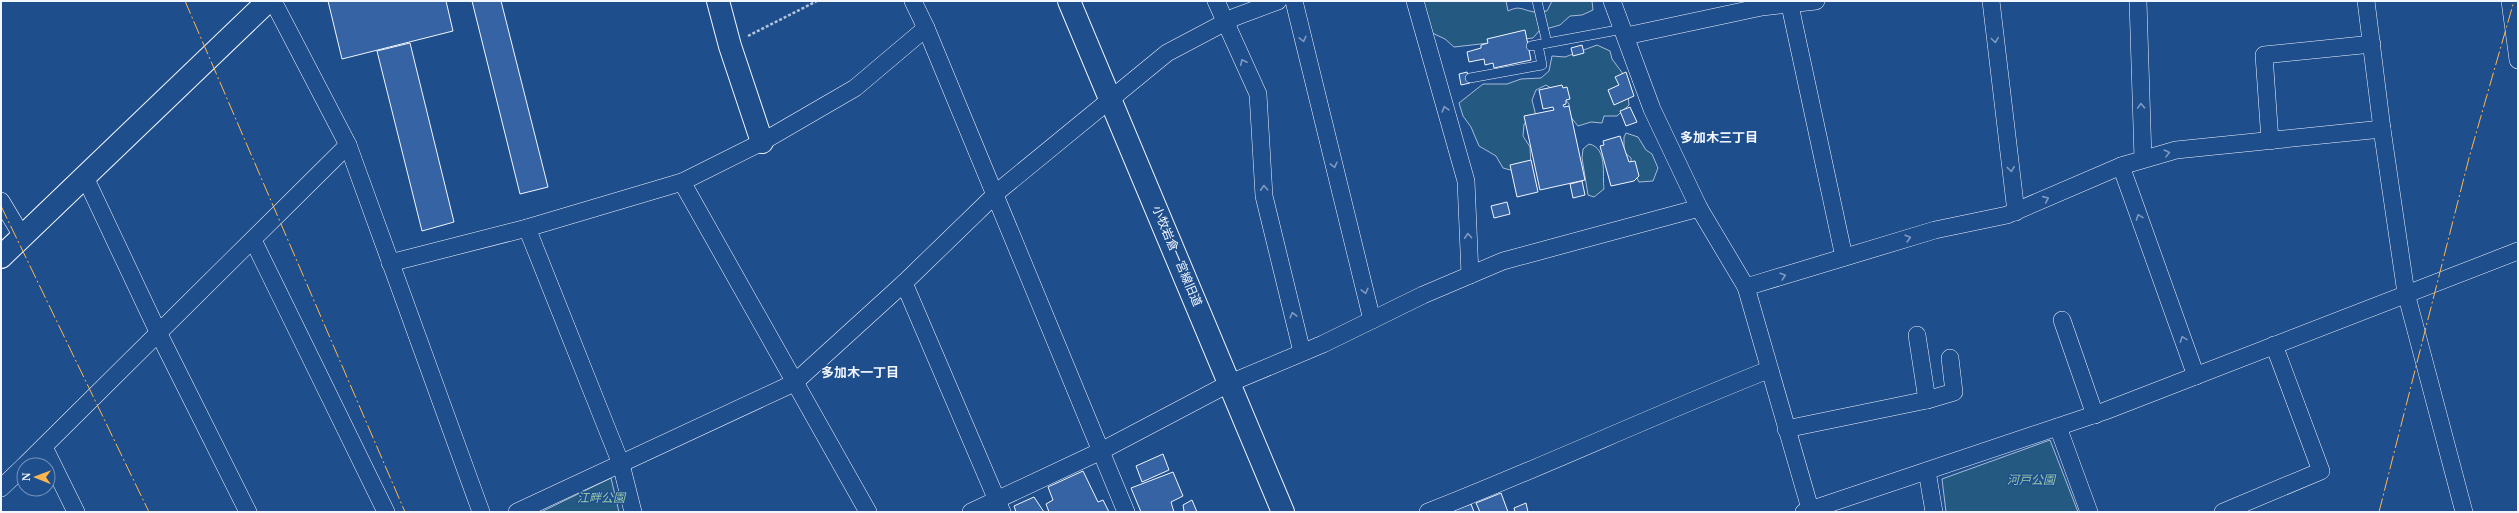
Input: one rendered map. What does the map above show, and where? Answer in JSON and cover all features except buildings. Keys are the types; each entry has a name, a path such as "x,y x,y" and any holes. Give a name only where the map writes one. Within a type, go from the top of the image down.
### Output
{"street":[{"path":"1,257 268,1"},
{"path":"273,1 348,145 481,512"},
{"path":"718,1 730,46 762,142"},
{"path":"913,1 926,28 994,196 1126,512"},
{"name":"小牧岩倉一宮線旧道","path":"1069,1 1283,512"},
{"path":"1216,1 1258,94 1264,196 1302,352"},
{"path":"517,512 794,383 904,283 994,196 1110,98 1167,53 1225,22 1278,1"},
{"path":"1294,1 1372,320"},
{"path":"1415,1 1466,181 1470,275"},
{"path":"1612,1 1652,109 1698,208 1746,287 1768,370 1809,511 2095,415 2406,293 2518,251"},
{"path":"1624,32 1762,6 1789,2 1816,1"},
{"path":"1991,1 2016,212"},
{"path":"2138,1 2143,159"},
{"path":"2366,1 2382,129 2406,293 2464,512"},
{"path":"2510,1 2518,60"},
{"path":"1789,2 1844,257"},
{"path":"390,263 527,228 682,182 762,142 855,88 926,28"},
{"path":"2270,141 2264,55 2372,44"},
{"path":"1746,287 1935,230 2008,215 2121,166 2176,150 2382,129"},
{"path":"33,457 348,145"},
{"path":"2121,166 2196,376"},
{"path":"85,177 158,334 248,512"},
{"path":"682,182 868,512"},
{"path":"1,201 22,236"},
{"path":"971,512 999,505 1230,383 1503,261 1698,208"},
{"path":"527,228 621,464 633,512"},
{"path":"252,240 386,512"},
{"path":"904,283 999,505"},
{"path":"2062,320 2095,415"},
{"path":"1917,335 1927,400"},
{"path":"2223,512 2321,471 2274,345"},
{"path":"1786,429 1927,400 1954,392 1950,358"},
{"path":"1428,512 1516,478 1710,393 1768,370"},
{"path":"2058,427 2089,512"},
{"path":"44,447 76,512"},
{"path":"1927,471 1934,512"},
{"path":"1,488 16,473"}],"lane":[{"path":"1470,78 1542,65 1539,45 1537,1"},
{"path":"1539,45 1624,32"}],"path":[{"path":"730,46 817,1"}],"green space":[{"path":"1422,1 1506,1 1508,11 1515,8 1521,8 1537,12 1547,11 1552,1 1592,1 1593,10 1582,15 1570,16 1560,25 1539,31 1533,38 1454,47 1445,39 1428,31"},
{"path":"1597,45 1610,51 1612,59 1626,78 1629,105 1617,116 1604,116 1602,123 1591,122 1578,126 1570,116 1569,104 1561,94 1546,85 1536,90 1532,100 1536,116 1524,124 1523,136 1530,147 1531,166 1514,171 1503,168 1496,156 1479,146 1471,127 1463,116 1459,103 1483,84 1507,84 1521,79 1541,78 1549,71 1552,56 1565,57"},
{"path":"1626,133 1638,137 1646,150 1652,154 1658,168 1653,181 1639,182 1631,167 1631,158 1624,152 1624,137"},
{"path":"1589,144 1599,151 1602,156 1603,163 1604,189 1594,197 1588,195 1582,158 1583,149"},
{"name":"河戸公園","path":"2050,440 2078,512 1946,512 1942,479"},
{"name":"江畔公園","path":"611,478 619,512 541,512"}],"power":[{"path":"185,1 405,512"},
{"path":"2379,512 2469,158 2514,1"},
{"path":"1,206 149,512"}],"district":[{"name":"多加木三丁目","path":"1719,137"},
{"name":"多加木一丁目","path":"860,372"}]}
